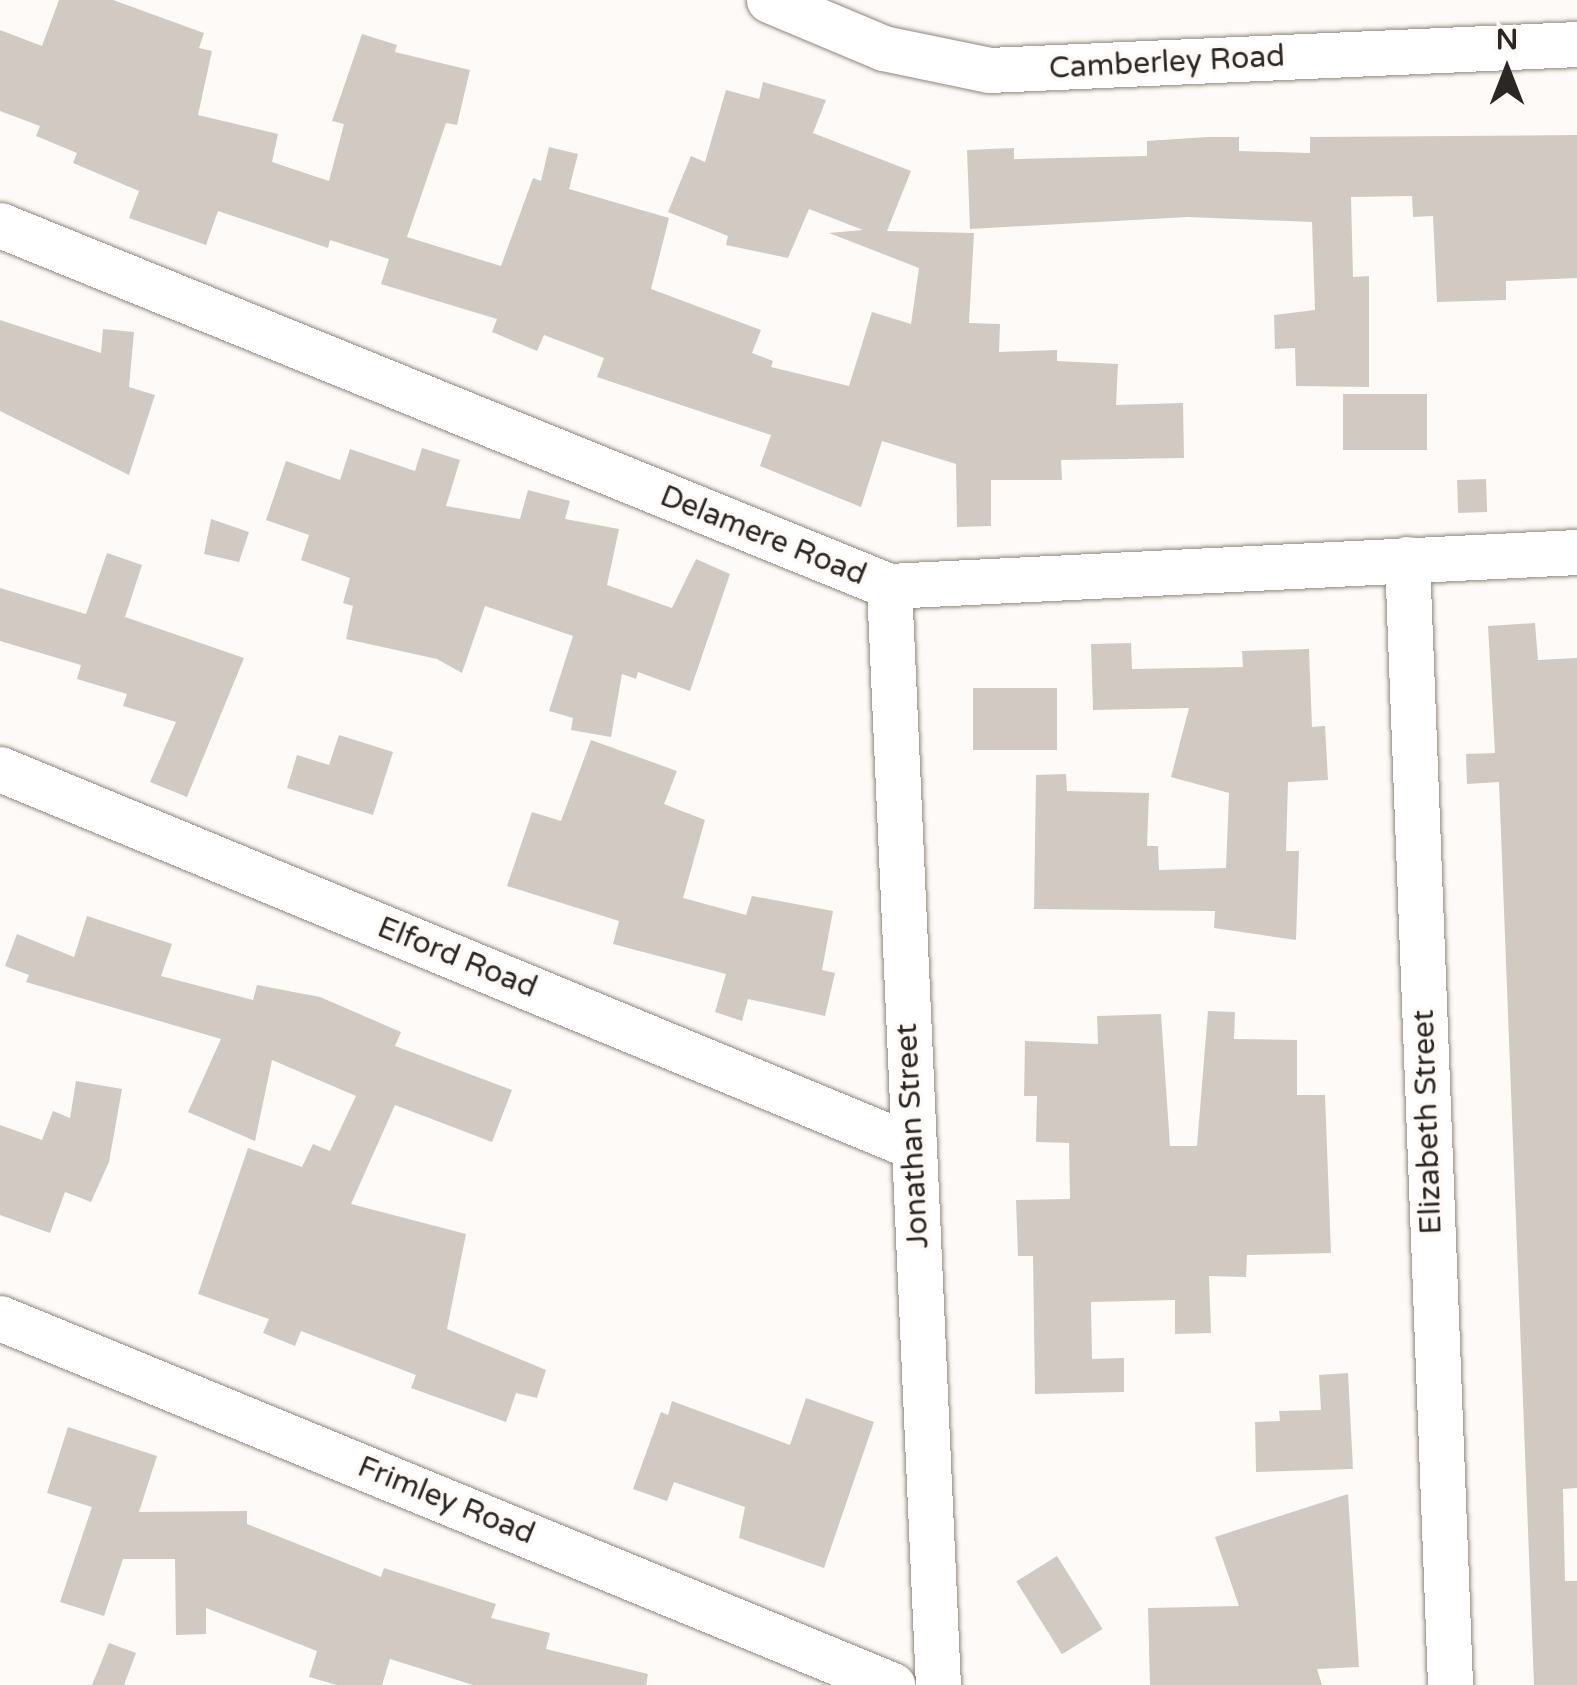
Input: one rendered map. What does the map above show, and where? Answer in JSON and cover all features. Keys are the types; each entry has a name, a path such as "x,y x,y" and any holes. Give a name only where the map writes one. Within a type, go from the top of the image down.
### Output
{"street":[{"name":"Camberley Road","path":"768,0 883,48 988,70 1577,44"},
{"name":"Delamere Road","path":"0,225 889,586 1577,552"},
{"name":"Elizabeth Street","path":"1407,559 1450,1685"},
{"name":"Jonathan Street","path":"889,586 938,1685"},
{"name":"Elford Road","path":"0,770 914,1147"},
{"name":"Frimley Road","path":"0,1318 892,1685"}],"building":[{"path":"59,0 113,0 204,33 199,48 212,51 198,115 278,134 272,162 329,181 344,124 332,121 362,34 397,45 395,52 470,70 457,125 446,123 407,237 501,266 533,178 541,181 549,147 578,154 569,189 669,218 651,289 761,330 752,353 773,361 771,367 849,386 872,312 911,324 919,268 829,233 863,230 809,209 788,258 726,245 728,236 668,212 691,156 705,162 726,90 759,99 763,82 826,100 813,133 911,171 887,231 974,233 969,323 1000,324 999,352 1057,350 1057,361 1118,364 1116,405 1183,403 1184,458 1061,460 1062,480 991,480 991,526 957,527 956,464 882,441 861,507 760,466 771,435 597,377 604,358 544,335 537,351 492,332 497,319 381,284 389,259 330,240 328,248 218,211 206,245 129,218 139,191 73,163 77,153 36,136 40,126 0,111 0,30 42,46"},
{"path":"1577,135 1577,278 1506,281 1506,300 1437,302 1433,216 1413,217 1412,196 1351,197 1353,277 1369,276 1369,387 1296,386 1295,348 1275,349 1274,315 1315,310 1312,222 1188,217 970,229 967,150 1014,148 1014,159 1147,156 1147,141 1239,137 1239,151 1310,153 1310,137"},
{"path":"0,320 101,353 103,329 134,332 129,387 155,395 129,475 0,411"},
{"path":"1343,394 1427,394 1427,450 1343,450"},
{"path":"422,448 460,460 446,506 520,519 528,490 570,501 565,519 619,529 607,585 672,608 696,559 730,574 690,691 638,672 636,679 622,674 611,737 571,730 573,718 549,711 573,636 485,606 462,673 437,659 346,639 353,606 343,603 350,578 301,560 309,535 266,520 286,461 340,480 350,449 415,471"},
{"path":"1486,479 1487,512 1458,513 1457,480"},
{"path":"211,519 249,532 239,562 204,554"},
{"path":"107,553 142,565 125,617 244,658 187,797 150,782 176,722 123,706 127,694 77,679 81,665 0,641 0,588 86,614"},
{"path":"1535,623 1538,660 1577,658 1577,1488 1563,1489 1565,1581 1577,1581 1577,1685 1534,1685 1499,782 1467,784 1466,754 1495,753 1488,626"},
{"path":"1131,643 1132,669 1243,667 1242,651 1309,649 1312,727 1325,726 1328,780 1288,782 1286,851 1299,851 1296,940 1214,928 1215,911 1034,909 1036,775 1066,774 1067,791 1149,793 1147,846 1158,846 1159,870 1226,868 1229,793 1171,777 1189,708 1093,710 1091,644"},
{"path":"973,688 1057,688 1057,750 973,750"},
{"path":"339,735 393,752 373,815 287,788 297,755 329,765"},
{"path":"591,740 677,771 664,804 705,820 683,898 746,915 752,896 833,911 822,970 835,973 825,1016 748,999 742,1021 715,1012 726,974 613,944 619,921 507,886 532,812 561,821"},
{"path":"87,916 172,944 161,976 253,1000 257,985 320,997 401,1032 395,1046 512,1090 492,1142 395,1105 351,1204 466,1234 447,1329 546,1370 537,1398 516,1393 506,1422 411,1388 416,1375 301,1331 295,1346 263,1333 269,1319 198,1294 248,1148 302,1167 313,1144 330,1151 356,1096 272,1060 255,1141 188,1112 221,1039 26,982 29,975 5,966 17,934 74,957"},
{"path":"1208,1011 1235,1012 1234,1039 1297,1040 1297,1095 1325,1095 1331,1253 1247,1255 1246,1277 1209,1276 1211,1333 1175,1334 1175,1300 1091,1302 1092,1359 1124,1358 1124,1392 1035,1394 1033,1256 1018,1256 1016,1200 1070,1199 1069,1143 1036,1142 1037,1096 1024,1096 1025,1041 1098,1044 1097,1016 1161,1014 1170,1146 1197,1146"},
{"path":"76,1081 122,1089 109,1162 91,1202 65,1192 50,1233 0,1215 0,1125 42,1140 53,1111 70,1118"},
{"path":"1348,1373 1353,1469 1256,1472 1255,1422 1280,1421 1279,1411 1321,1410 1319,1375"},
{"path":"806,1398 874,1422 824,1568 739,1538 745,1507 674,1482 667,1501 633,1489 661,1412 668,1415 672,1401 790,1445"},
{"path":"68,1427 157,1456 139,1512 247,1511 247,1524 381,1577 384,1568 496,1604 491,1618 550,1633 546,1649 648,1674 646,1685 473,1685 390,1659 382,1685 337,1685 309,1677 317,1651 206,1608 206,1634 176,1635 175,1559 123,1559 104,1616 60,1602 92,1507 47,1493"},
{"path":"1348,1494 1359,1667 1317,1669 1322,1685 1150,1685 1148,1608 1239,1606 1215,1537"},
{"path":"1057,1556 1103,1629 1062,1654 1016,1581"},
{"path":"109,1643 136,1653 124,1685 92,1685"}]}
